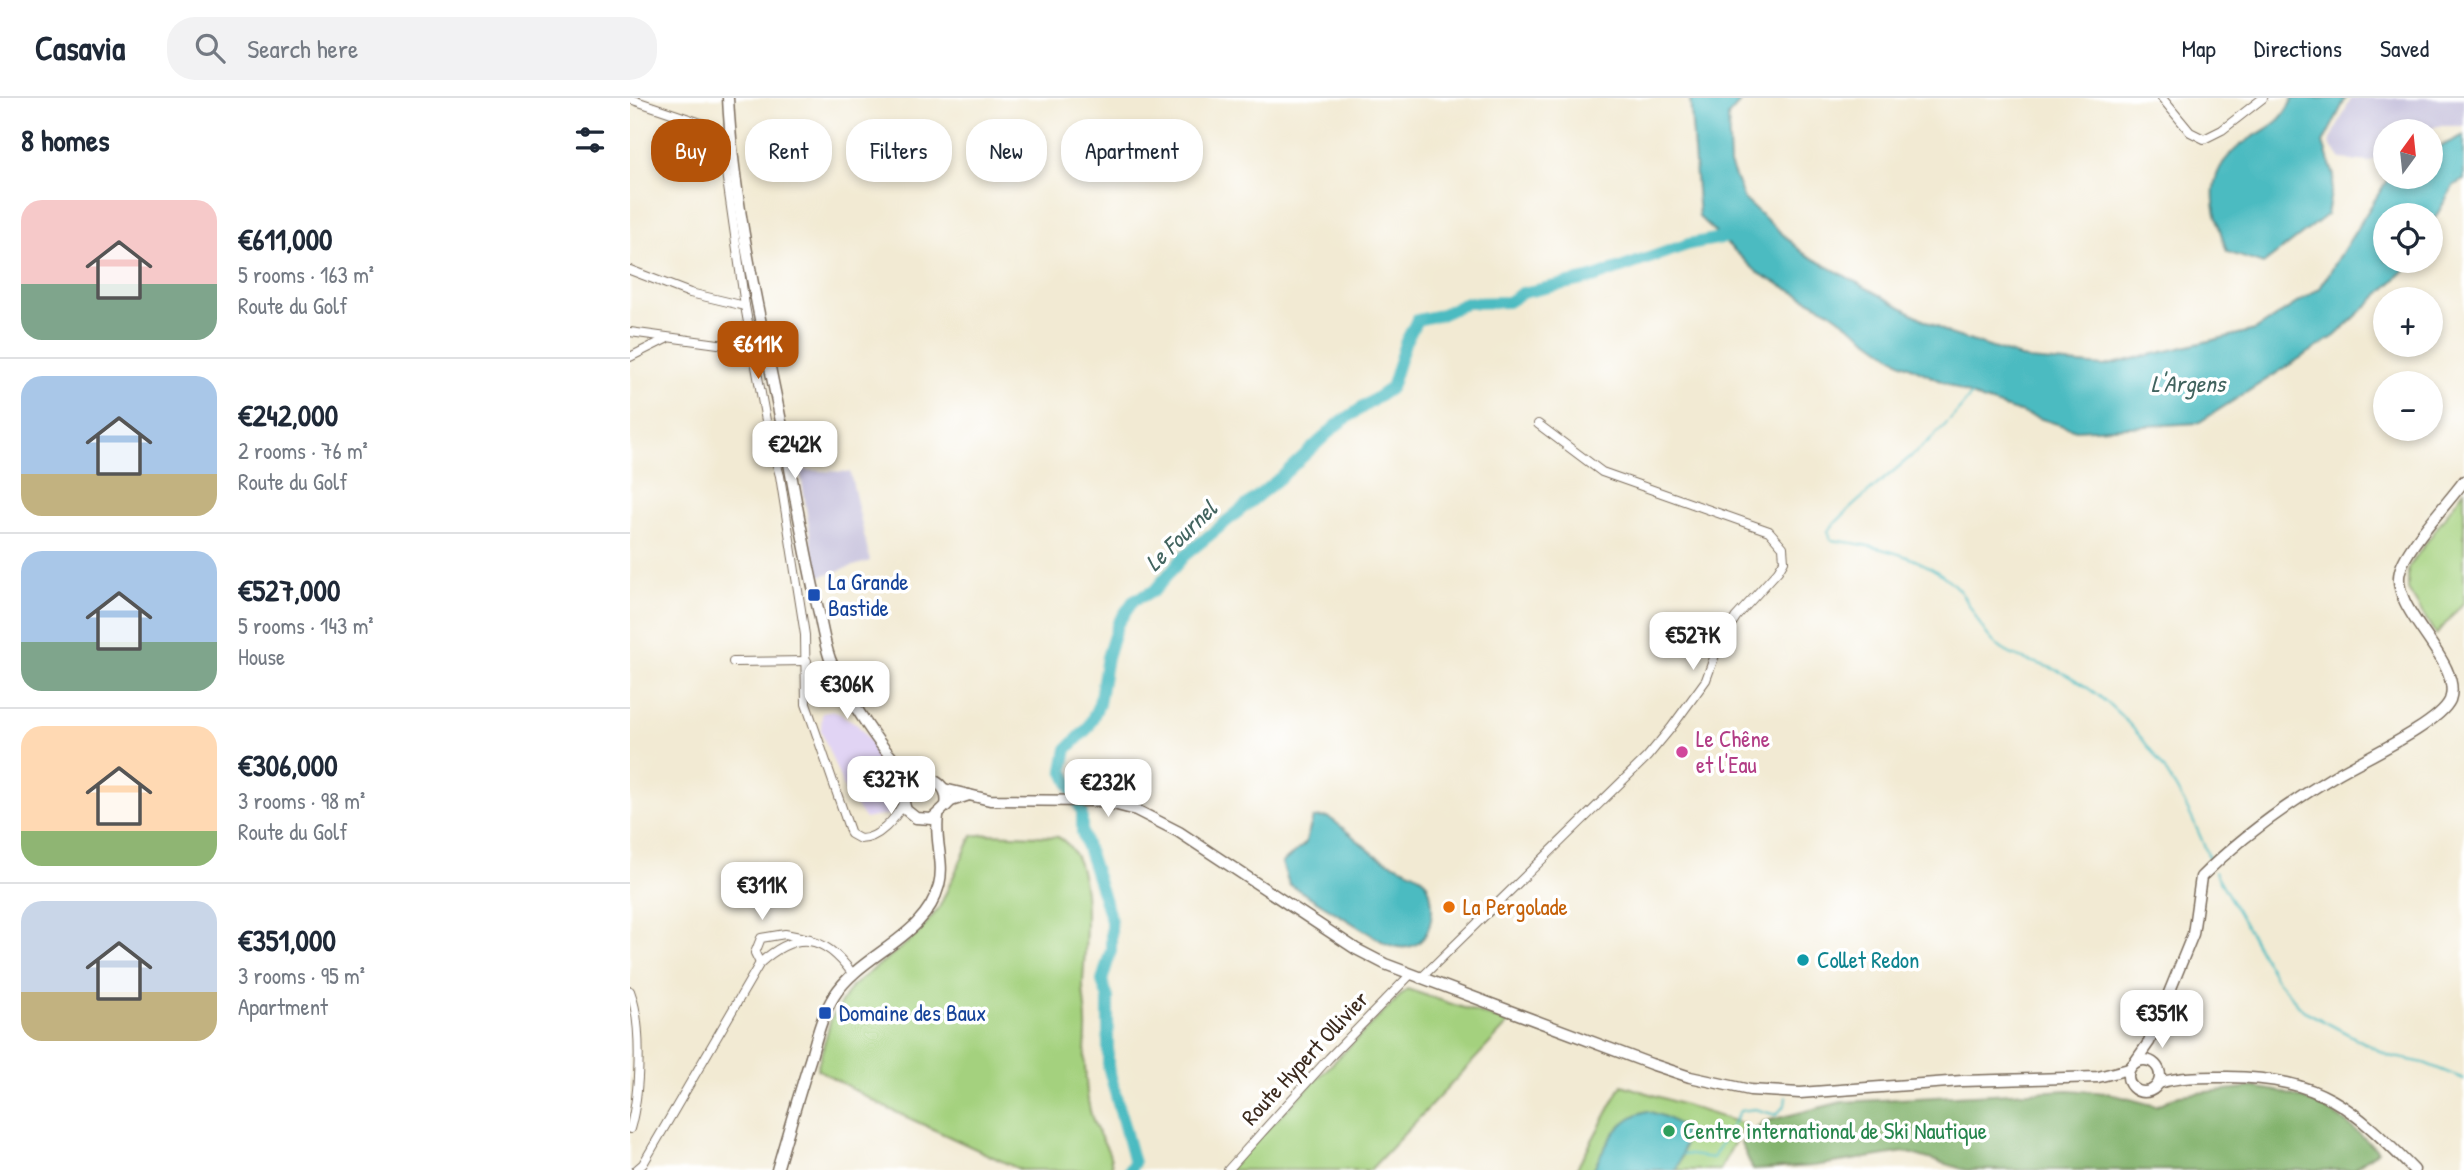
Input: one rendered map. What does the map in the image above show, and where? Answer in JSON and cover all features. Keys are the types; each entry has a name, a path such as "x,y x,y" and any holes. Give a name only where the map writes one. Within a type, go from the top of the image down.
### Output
{"main road":[{"path":"728,98 730,131 748,244 807,557 830,657 857,708 899,764 906,788 904,804 911,816 924,820 936,831"},
{"path":"2129,1085 2132,1065 2149,1042 2193,934 2198,890 2204,874 2307,793 2431,721 2445,709 2452,693 2449,674 2402,596 2399,574 2407,556 2464,481"},
{"path":"899,764 936,780 944,789 946,806"},
{"path":"906,788 924,777"},
{"path":"944,789 1005,801 1086,800 1136,810 1179,832 1356,949 1416,976 1690,1077 1750,1090 1800,1093 1962,1081 2098,1077 2129,1085 2142,1093 2154,1089 2159,1083 2186,1076 2261,1078 2315,1091 2364,1120 2414,1170"},
{"path":"777,1170 822,1020 834,996 852,973 913,927 933,901 941,873 936,831 938,817 946,806 969,794"},
{"path":"924,820 938,817"},
{"path":"2149,1042 2159,1083"},
{"path":"2098,1077 2132,1065 2155,1065 2186,1076"}],"street":[{"path":"2162,98 2190,132 2204,139 2222,130 2263,98"},
{"path":"630,99 710,126 718,132 769,437 780,476 807,661 806,704 851,834 867,839 892,821 904,804"},
{"path":"630,270 690,293 746,306"},
{"path":"630,332 755,349"},
{"path":"630,357 666,339"},
{"name":"Route Hypert Ollivier","path":"1228,1170 1329,1058 1647,757 1706,680 1719,644 1736,617 1784,561 1783,547 1769,531 1602,472 1538,424"},
{"path":"733,662 807,661"},
{"path":"892,821 911,816"},
{"path":"760,963 755,953 761,938 785,934 813,940 830,948 852,973"},
{"path":"636,1170 643,1164 760,963 780,947 813,940"},
{"path":"630,991 634,1003 638,1073 637,1106 630,1129"}],"shaded area":[{"path":"2351,98 2464,98 2464,126 2443,126 2443,119 2373,119 2373,160 2369,162 2341,159 2329,144"},
{"path":"800,470 850,472 870,561 817,577"},
{"path":"833,710 857,724 895,775 890,814 865,819 846,793 821,731 822,713"}],"green space":[{"path":"2464,490 2464,602 2436,635 2408,590 2408,568"},
{"path":"989,834 1058,837 1071,848 1079,864 1086,905 1083,984 1086,1087 1092,1117 1111,1160 1112,1167 1109,1170 1021,1170 885,1107 817,1069 831,1019 851,987 917,935 939,908 972,836"},
{"path":"1407,989 1509,1023 1370,1170 1226,1170"},
{"name":"Centre international de Ski Nautique","path":"1622,1085 1744,1124 1720,1170 1576,1170"},
{"path":"2253,1087 2292,1095 2322,1107 2378,1151 2352,1170 1966,1170 1905,1152 1814,1166 1753,1170 1741,1143 1763,1122 1842,1102 2069,1090 2107,1093 2156,1106 2179,1095"}],"water":[{"name":"L'Argens","path":"1690,98 1744,98 1728,116 1730,164 1744,199 1803,253 1950,334 2029,360 2104,366 2255,330 2320,288 2382,189 2443,189 2443,145 2464,135 2464,180 2454,185 2443,204 2373,203 2373,273 2402,273 2387,287 2373,287 2373,300 2335,336 2198,423 2076,430 1982,400 1900,362 1828,310 1758,273 1699,217"},
{"path":"2293,98 2346,98 2323,143 2334,176 2327,215 2263,264 2227,252 2217,218 2214,189 2223,162 2235,150 2276,122 2285,113"},
{"path":"1328,817 1374,854 1417,875 1428,886 1432,911 1430,925 1415,945 1402,947 1385,943 1289,884 1282,863 1305,844 1313,818"},
{"path":"1647,1111 1678,1124 1682,1130 1684,1146 1676,1170 1593,1170 1620,1126"}],"waterway":[{"name":"Le Fournel","path":"1129,1170 1134,1163 1108,1066 1108,998 1102,981 1111,950 1111,920 1082,832 1082,811 1063,770 1067,749 1088,728 1099,704 1107,657 1118,623 1134,600 1154,591 1184,556 1281,477 1338,424 1391,388 1405,343 1417,320 1440,315 1466,303 1508,302 1522,293 1592,278 1689,244 1732,236"},
{"path":"1971,395 1920,449 1845,513 1828,531 1831,540 1882,549 1932,568 1958,589 1986,634 1998,646 2013,655 2061,672 2087,687 2111,706 2133,728 2170,778 2199,832 2210,860"},
{"path":"2215,872 2276,979 2303,1010 2389,1056 2424,1063 2464,1079"},
{"path":"1683,1154 1713,1158 1740,1111 1755,1109 1776,1115 1785,1105 1786,1097"}],"place":[{"name":"La Grande Bastide","path":"814,595"},
{"name":"Le Chêne et l'Eau","path":"1682,752"},
{"name":"La Pergolade","path":"1449,907"},
{"name":"Collet Redon","path":"1803,960"},
{"name":"Domaine des Baux","path":"825,1013"},
{"name":"Centre international de Ski Nautique","path":"1669,1131"}]}
